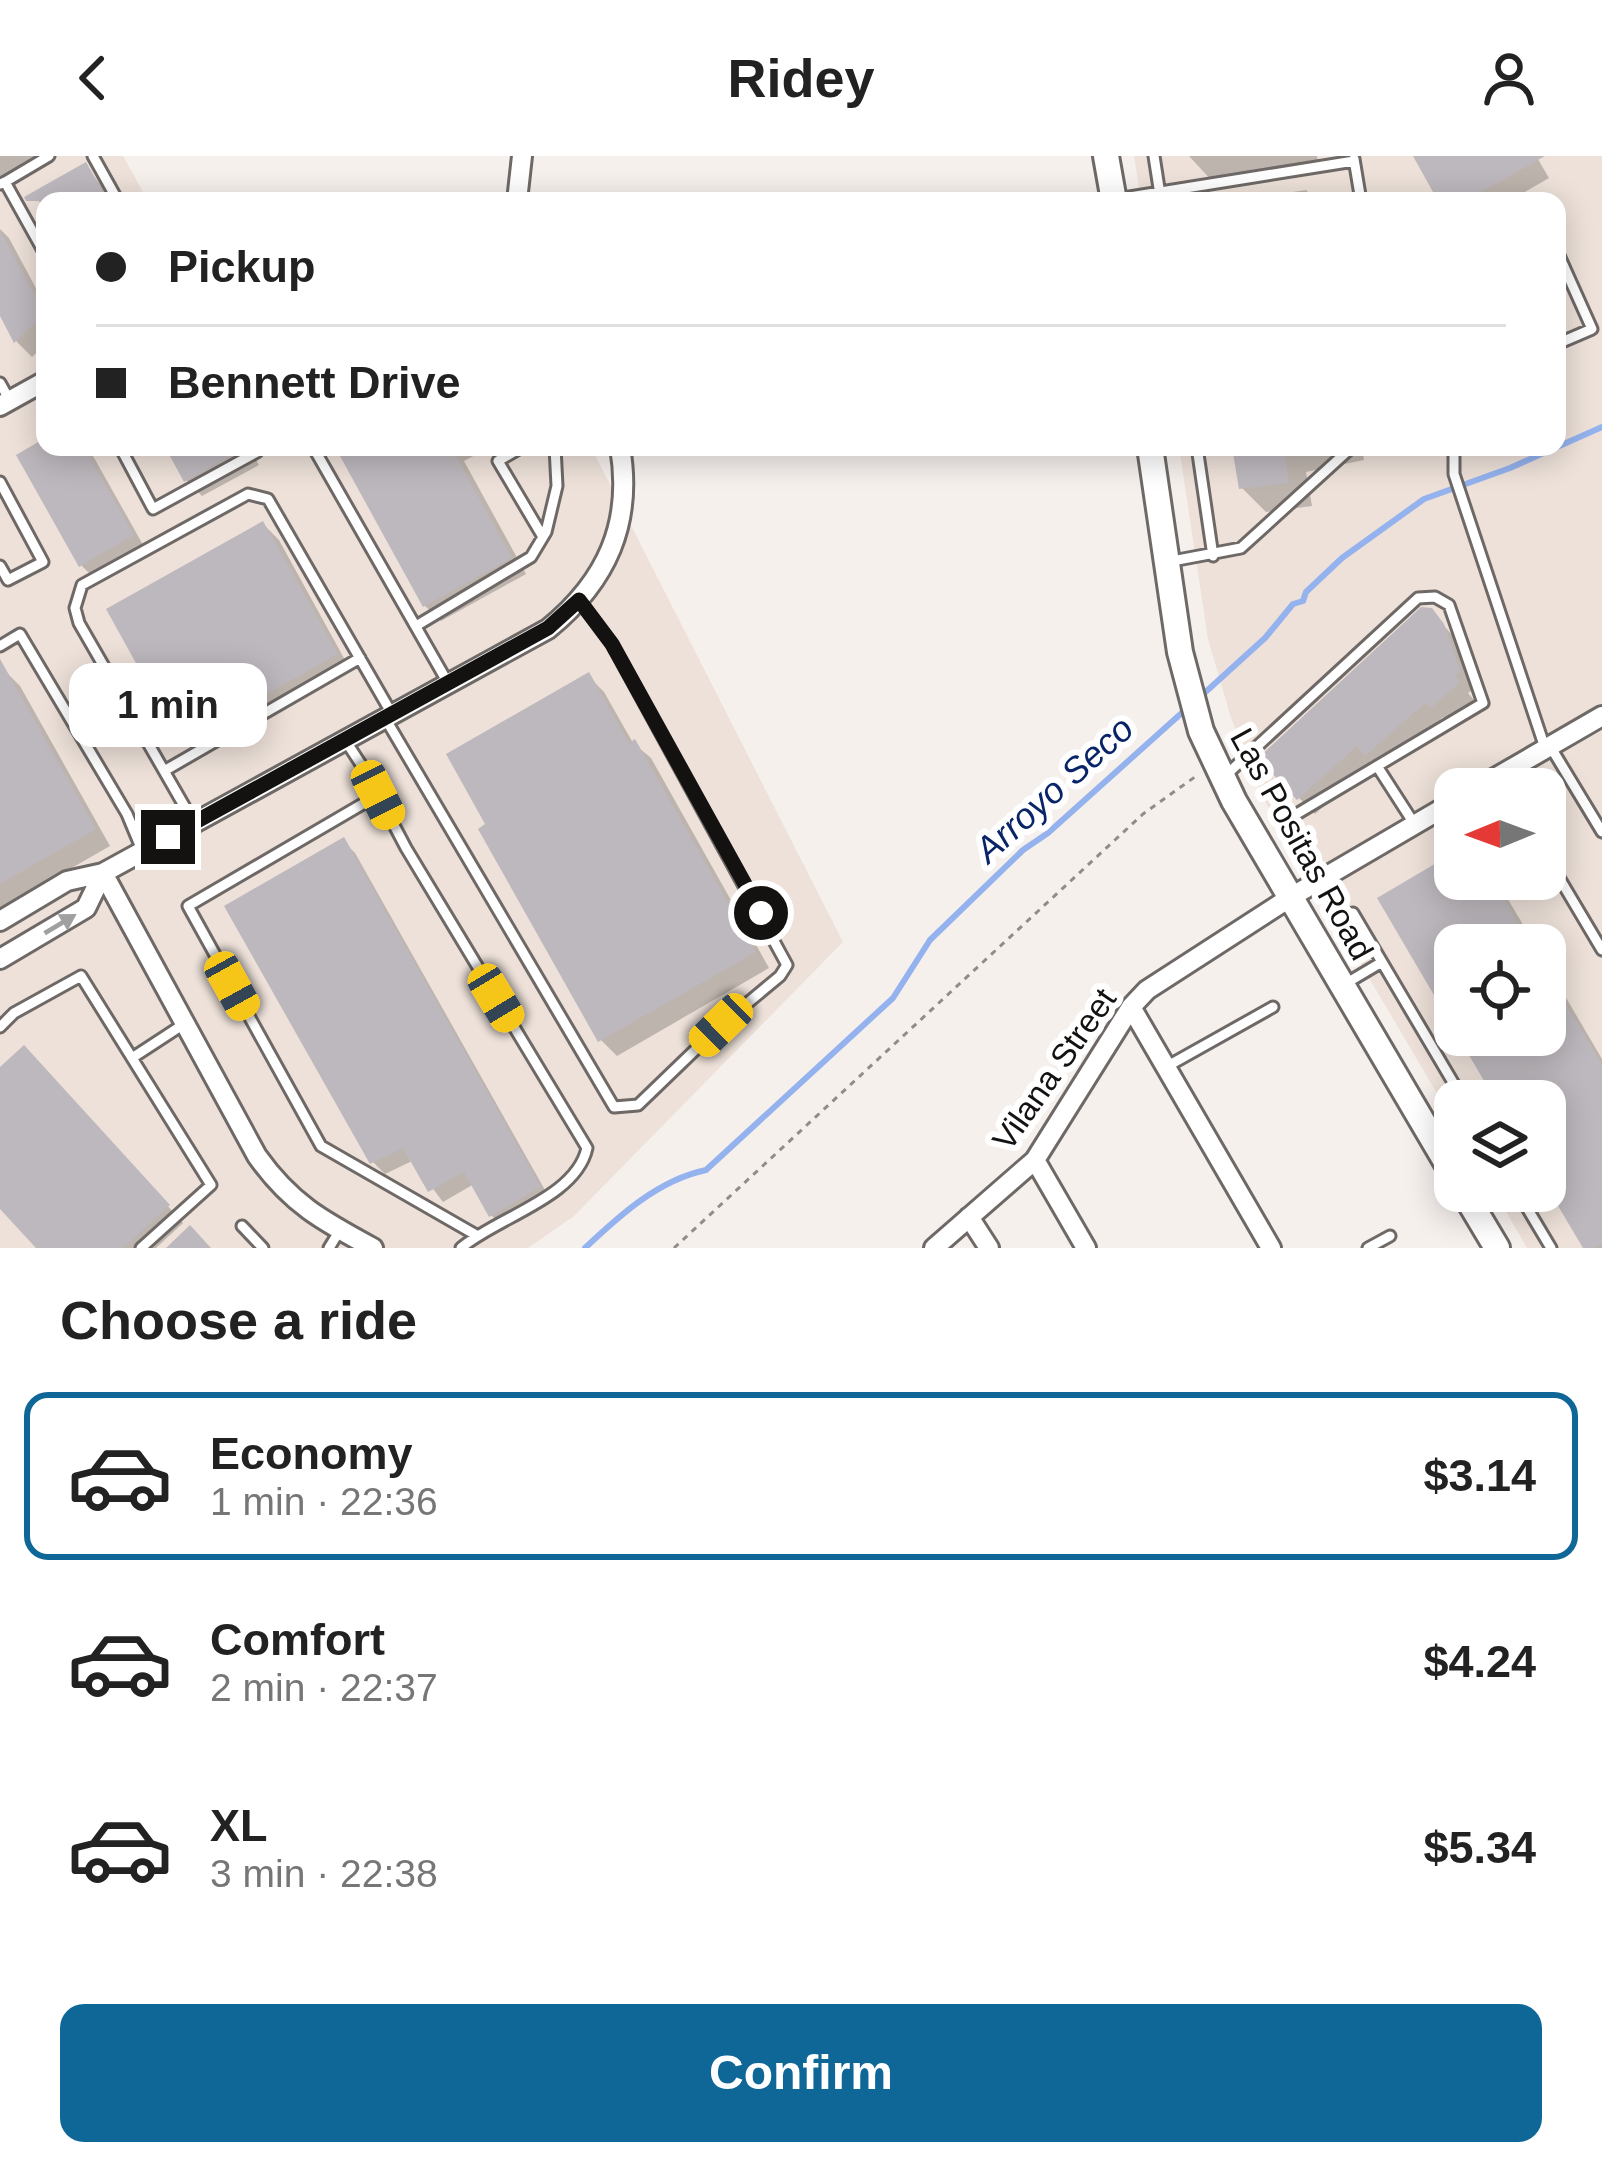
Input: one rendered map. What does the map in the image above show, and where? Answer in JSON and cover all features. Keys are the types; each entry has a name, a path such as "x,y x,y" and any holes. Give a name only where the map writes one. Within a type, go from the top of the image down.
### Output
{"main road":[{"path":"1106,156 1112,192"},
{"name":"Las Positas Road","path":"1151,456 1180,652 1201,731 1219,770 1434,1141"},
{"path":"1476,1212 1497,1248"}],"street":[{"path":"518,192 522,156"},
{"path":"3,397 36,384"},
{"path":"0,921 67,881 103,873 548,628 604,568 620,520 626,482 622,456"},
{"path":"1521,768 1602,716"},
{"name":"Vilana Street","path":"934,1248 1035,1160 1131,1007 1147,990 1434,814"},
{"path":"0,959 86,908 103,873"},
{"path":"103,873 257,1156 281,1190 373,1248"},
{"path":"1131,1007 1271,1248"},
{"path":"1035,1160 1085,1248"},
{"path":"969,1217 988,1248"}],"lane":[{"path":"36,239 2,183 49,156"},
{"path":"93,156 113,192"},
{"path":"1154,156 1160,192"},
{"path":"1181,192 1354,158 1360,192"},
{"path":"1566,271 1592,329 1566,340"},
{"path":"125,456 154,509 249,456"},
{"path":"318,456 448,683"},
{"path":"507,456 498,461 543,538"},
{"path":"416,626 531,557 543,538 557,487 555,456"},
{"path":"1198,456 1214,556"},
{"path":"1167,562 1241,548 1342,456"},
{"path":"1454,456 1454,474 1474,543 1548,747 1602,832"},
{"path":"0,482 43,562 8,580 0,566"},
{"path":"194,823 79,623 76,596 82,585 248,494 259,494 268,499 614,1107 638,1105 787,965 612,644 579,600"},
{"path":"1219,770 1418,598 1435,597 1448,604 1483,703 1294,815"},
{"path":"0,646 20,634 127,814 142,852"},
{"path":"164,771 360,658"},
{"path":"345,740 586,1148 583,1164 544,1199 461,1248"},
{"path":"1377,766 1415,825"},
{"path":"378,795 188,906 321,1146 476,1235"},
{"path":"1566,889 1602,950"},
{"path":"1353,913 1452,1080"},
{"path":"1343,986 1382,962"},
{"path":"0,1027 14,1013 81,976 211,1185 141,1248"},
{"path":"1166,1067 1273,1007"},
{"path":"132,1058 187,1022"},
{"path":"1530,1212 1551,1248"},
{"path":"242,1226 263,1248"},
{"path":"328,1248 340,1230"},
{"path":"1368,1248 1390,1236"}],"path":[{"path":"674,1248 1142,814 1219,770"}],"shaded area":[{"path":"0,156 123,156 143,192 36,192 36,456 596,456 843,942 574,1216 528,1248 0,1248"},
{"path":"1134,156 1602,156 1602,1248 1527,1248 1506,1212 1566,1212 1566,1080 1434,1080 1434,1088 1263,798 1231,718 1208,639 1180,456 1566,456 1566,192 1140,192"}],"building":[{"path":"1413,156 1545,156 1481,192 1433,192"},
{"path":"86,162 103,192 36,192 36,201 24,197"},
{"path":"0,230 36,297 36,322 14,343 0,316"},
{"path":"36,443 36,456 89,456 134,535 79,567 16,455"},
{"path":"170,456 231,456 184,482"},
{"path":"340,456 456,456 512,558 423,607"},
{"path":"1234,456 1285,456 1289,483 1239,489"},
{"path":"263,521 338,654 206,728 194,706 168,721 106,609"},
{"path":"1421,607 1432,608 1444,624 1460,682 1431,708 1425,703 1365,756 1357,746 1297,800 1258,758"},
{"path":"0,659 96,829 0,884"},
{"path":"589,672 629,743 635,739 756,952 598,1042 478,829 485,824 446,754"},
{"path":"344,837 541,1187 489,1217 464,1172 428,1192 403,1148 370,1164 224,906"},
{"path":"1434,864 1434,900 1504,900 1519,924 1434,924 1434,995 1377,898"},
{"path":"1566,1004 1602,1065 1602,1244 1583,1248 1562,1212 1566,1212 1566,1080 1484,1080 1469,1056 1566,1056"},
{"path":"24,1045 170,1205 123,1248 36,1248 0,1209 0,1067"},
{"path":"190,1225 211,1248 166,1248"}],"waterway":[{"name":"Arroyo Seco","path":"1566,443 1602,427"},
{"name":"Arroyo Seco","path":"1200,697 1342,558 1424,499 1537,456"},
{"name":"Arroyo Seco","path":"585,1248 656,1191 706,1170 893,998 930,940 1023,850 1185,710"}],"route":[{"path":"168,837 548,628 579,600 612,644 761,913"}]}
